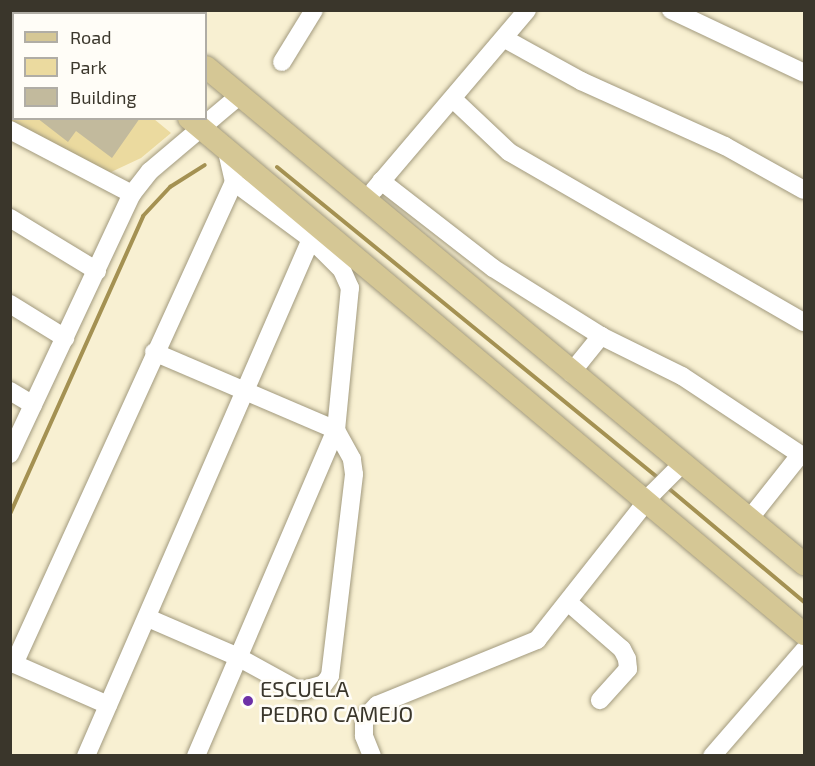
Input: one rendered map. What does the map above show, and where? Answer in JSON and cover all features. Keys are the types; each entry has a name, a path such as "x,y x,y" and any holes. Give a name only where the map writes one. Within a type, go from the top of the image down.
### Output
{"main road":[{"path":"207,68 240,95 374,190 571,373 678,467 750,518 804,564"},
{"path":"195,124 650,497 804,634"}],"street":[{"path":"282,62 314,10"},
{"path":"527,10 505,39 374,190 601,336 682,376 802,456 750,518"},
{"path":"672,10 804,73"},
{"path":"505,39 581,81 725,146 804,190"},
{"path":"207,116 240,95"},
{"path":"453,99 509,152 804,322"},
{"path":"10,454 132,194 150,171 195,124"},
{"path":"10,130 132,194"},
{"path":"108,705 12,663 234,183 227,152"},
{"path":"203,753 236,656 336,430 350,288 342,270 311,239 234,183"},
{"path":"10,218 97,271"},
{"path":"86,756 148,618 243,390 311,239"},
{"path":"10,304 65,338"},
{"path":"571,373 601,336"},
{"path":"148,618 236,656 300,691 317,689 330,676 354,474 352,459 336,430 154,352"},
{"path":"10,391 33,405"},
{"path":"372,756 364,736 364,719 376,705 537,640 569,603 650,497 678,467"},
{"path":"569,603 622,650 627,659 628,669 600,700"},
{"path":"712,756 804,650"}],"green space":[{"path":"12,116 12,120 155,120 171,133 141,158 109,173 73,158 11,121"}],"building":[{"path":"40,120 139,120 112,158 76,131 68,142"}],"waterway":[{"path":"10,514 143,216 170,187 205,165"},
{"path":"277,167 660,479"},
{"path":"667,487 804,602"}],"place":[{"name":"ESCUELA PEDRO CAMEJO","path":"248,701"}]}
